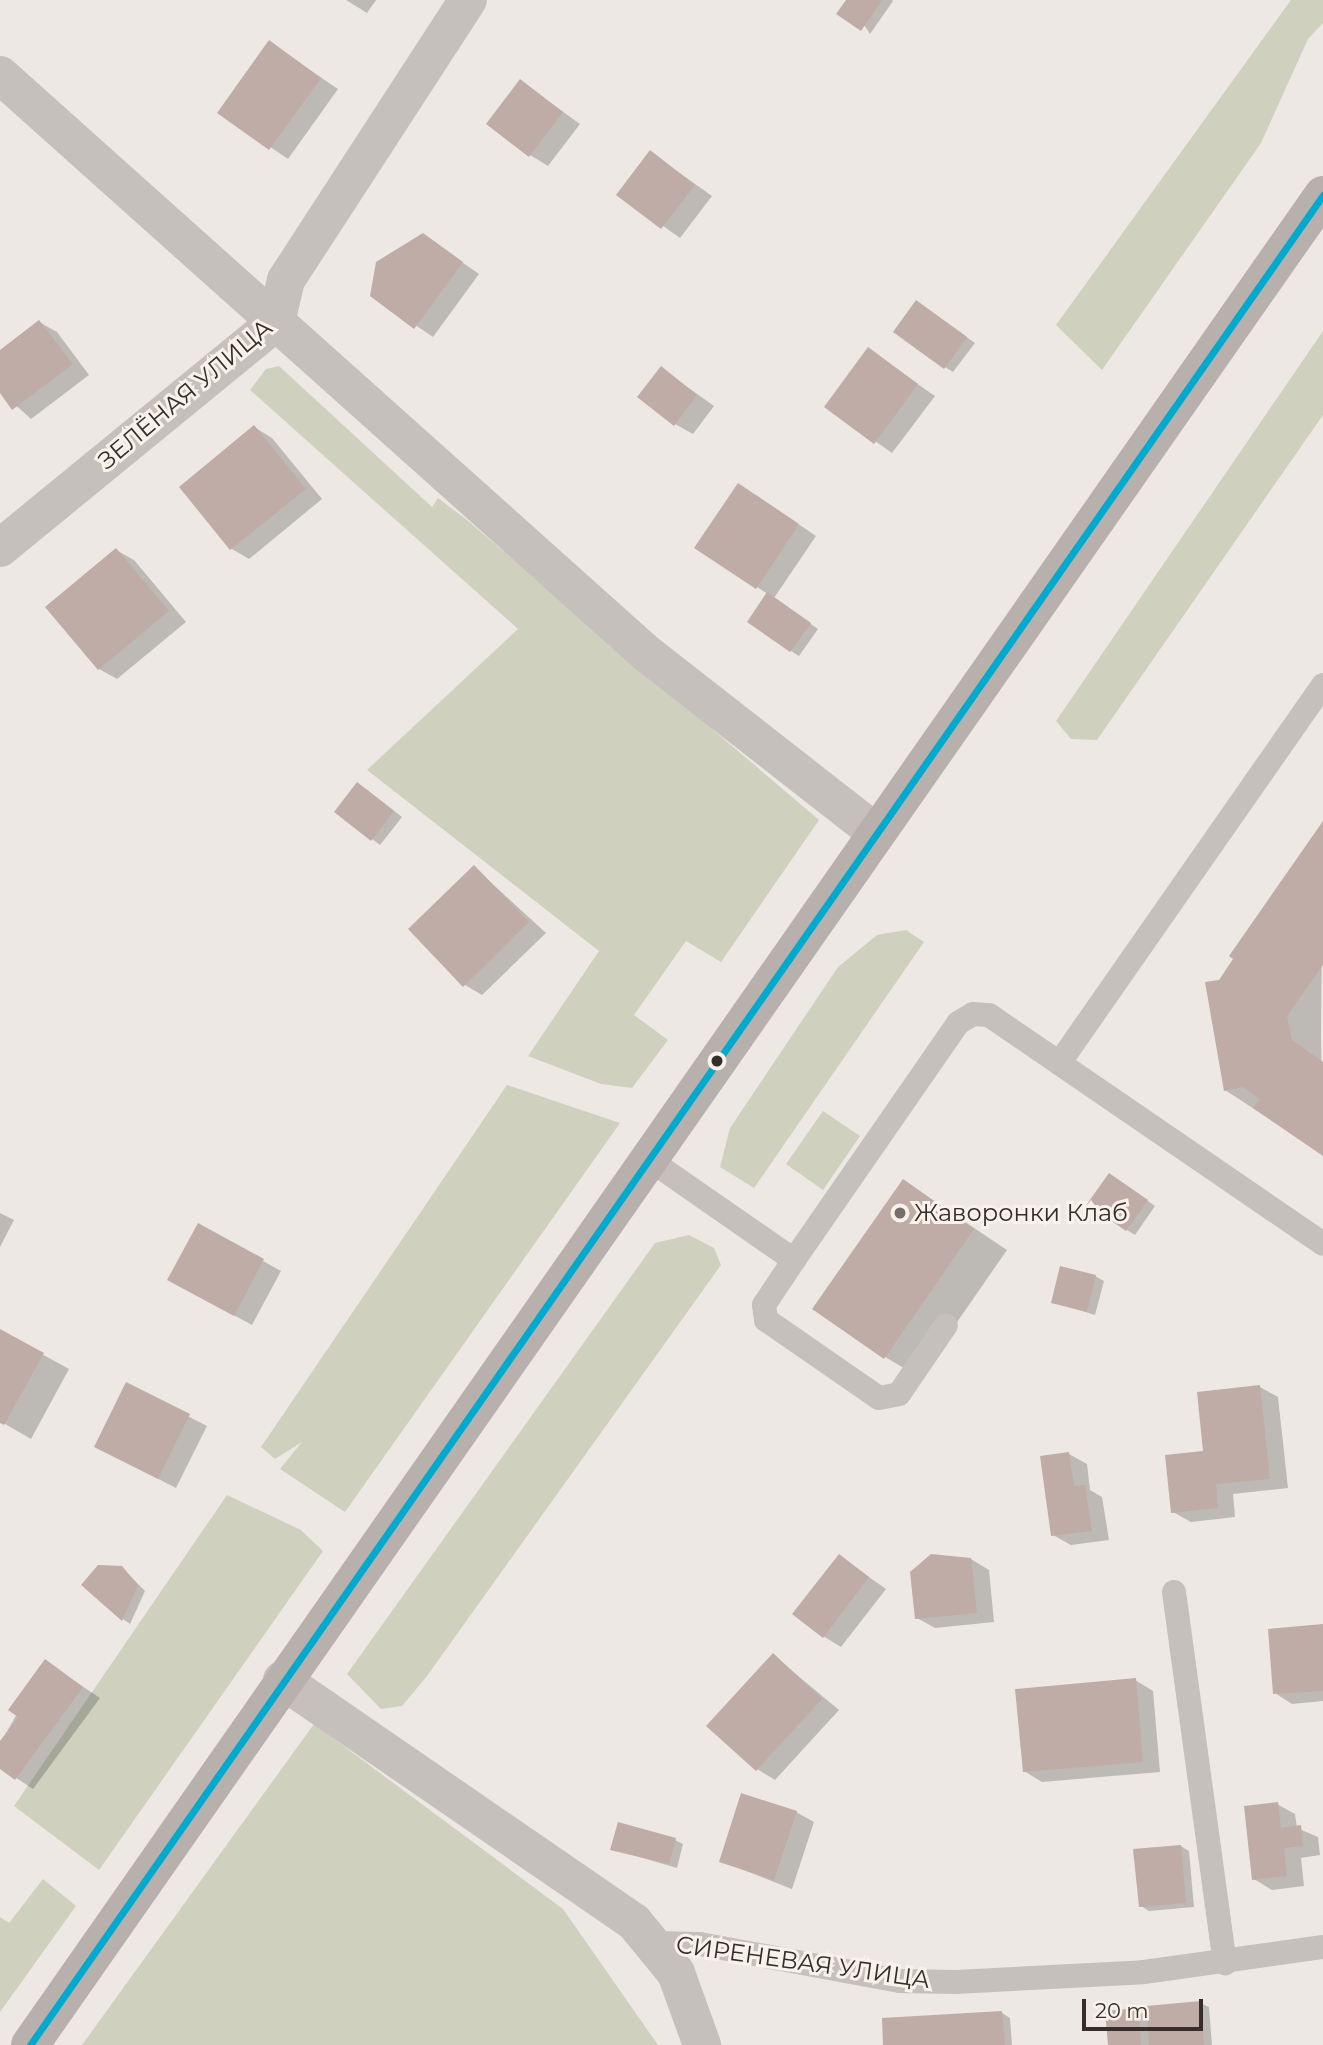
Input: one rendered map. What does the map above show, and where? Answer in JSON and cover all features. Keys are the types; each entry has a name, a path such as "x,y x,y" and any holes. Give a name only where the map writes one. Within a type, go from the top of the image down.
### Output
{"main road":[{"path":"30,2045 282,1679 1323,195"}],"street":[{"name":"ЗЕЛЁНАЯ УЛИЦА","path":"0,548 276,322 286,280 468,0"},
{"path":"0,75 646,653 876,833"},
{"name":"СИРЕНЕВАЯ УЛИЦА","path":"282,1679 604,1900 654,1943"},
{"path":"654,1943 676,1973 702,2045"}],"lane":[{"path":"1059,1063 1323,685"},
{"path":"946,1325 898,1394 879,1398 766,1320 764,1305 958,1023 973,1014 989,1015 1323,1244"},
{"path":"647,1158 794,1261"},
{"path":"1174,1592 1225,1964"},
{"name":"СИРЕНЕВАЯ УЛИЦА","path":"654,1943 700,1944 900,1981 1225,1964 1323,1947"}],"green space":[{"path":"1291,0 1323,0 1323,23 1308,39 1261,143 1102,370 1056,325"},
{"path":"1323,331 1323,415 1097,740 1071,739 1056,721"},
{"path":"279,366 432,507 438,498 467,520 819,820 721,962 686,941 634,1015 668,1040 632,1088 601,1084 528,1056 599,951 367,770 518,629 250,390 266,369"},
{"path":"906,930 924,942 754,1188 720,1167 730,1128 838,967 877,935"},
{"path":"507,1085 620,1123 345,1512 280,1469 302,1442 275,1459 261,1447"},
{"path":"823,1111 860,1136 823,1190 786,1164"},
{"path":"689,1235 714,1248 721,1265 427,1676 402,1706 381,1709 347,1674 655,1243"},
{"path":"227,1495 301,1530 323,1551 99,1870 14,1806"},
{"path":"314,1724 563,1909 658,2045 82,2045"},
{"path":"43,1879 76,1906 0,2012 0,1917 9,1923"}],"building":[{"path":"846,0 882,0 861,31 836,14"},
{"path":"269,40 321,78 269,150 217,113"},
{"path":"520,79 563,112 529,157 486,124"},
{"path":"650,150 695,185 661,229 616,195"},
{"path":"423,233 463,262 414,329 370,296 376,262"},
{"path":"916,300 967,337 944,369 893,332"},
{"path":"39,320 73,364 12,410 0,393 0,350"},
{"path":"868,347 918,384 874,444 824,407"},
{"path":"661,366 697,395 674,426 637,397"},
{"path":"254,425 306,489 230,550 179,487"},
{"path":"738,483 799,524 756,589 694,548"},
{"path":"116,548 169,611 98,670 45,607"},
{"path":"767,592 811,623 790,652 747,622"},
{"path":"357,782 394,811 371,841 334,812"},
{"path":"1323,821 1323,965 1287,1016 1292,1040 1323,1062 1323,1156 1253,1108 1260,1099 1243,1087 1224,1091 1205,982 1219,980 1233,959 1229,956"},
{"path":"474,865 529,922 463,987 408,929"},
{"path":"1109,1173 1148,1200 1126,1231 1087,1204"},
{"path":"903,1179 974,1229 884,1359 812,1309"},
{"path":"198,1223 264,1259 234,1316 167,1280"},
{"path":"1060,1266 1096,1275 1087,1312 1051,1303"},
{"path":"0,1329 44,1353 4,1425 0,1423"},
{"path":"126,1382 190,1414 158,1479 94,1447"},
{"path":"1260,1385 1270,1479 1216,1484 1218,1508 1171,1513 1165,1455 1203,1451 1197,1392"},
{"path":"1069,1452 1074,1486 1085,1485 1092,1531 1051,1536 1040,1456"},
{"path":"839,1554 869,1577 823,1638 792,1614"},
{"path":"931,1554 971,1558 977,1613 915,1619 910,1572"},
{"path":"98,1565 122,1566 138,1585 122,1621 81,1585"},
{"path":"1323,1624 1323,1691 1273,1694 1268,1629"},
{"path":"773,1653 822,1699 756,1771 706,1726"},
{"path":"45,1659 83,1687 15,1780 0,1769 0,1741 18,1717 8,1710"},
{"path":"1136,1678 1143,1762 1023,1772 1015,1689"},
{"path":"741,1793 797,1811 774,1880 719,1862"},
{"path":"1278,1802 1281,1828 1301,1825 1303,1846 1284,1848 1287,1876 1252,1880 1244,1806"},
{"path":"618,1822 676,1838 669,1864 610,1850"},
{"path":"1181,1845 1186,1903 1139,1907 1133,1849"},
{"path":"1201,2001 1204,2045 1149,2045 1146,2006"},
{"path":"1138,2008 1141,2045 1108,2045 1105,2011"},
{"path":"1002,2011 1005,2045 883,2045 882,2018"}],"transit line":[{"path":"30,2045 1323,195"}],"place":[{"name":"Жаворонки Клаб","path":"900,1213"}]}
